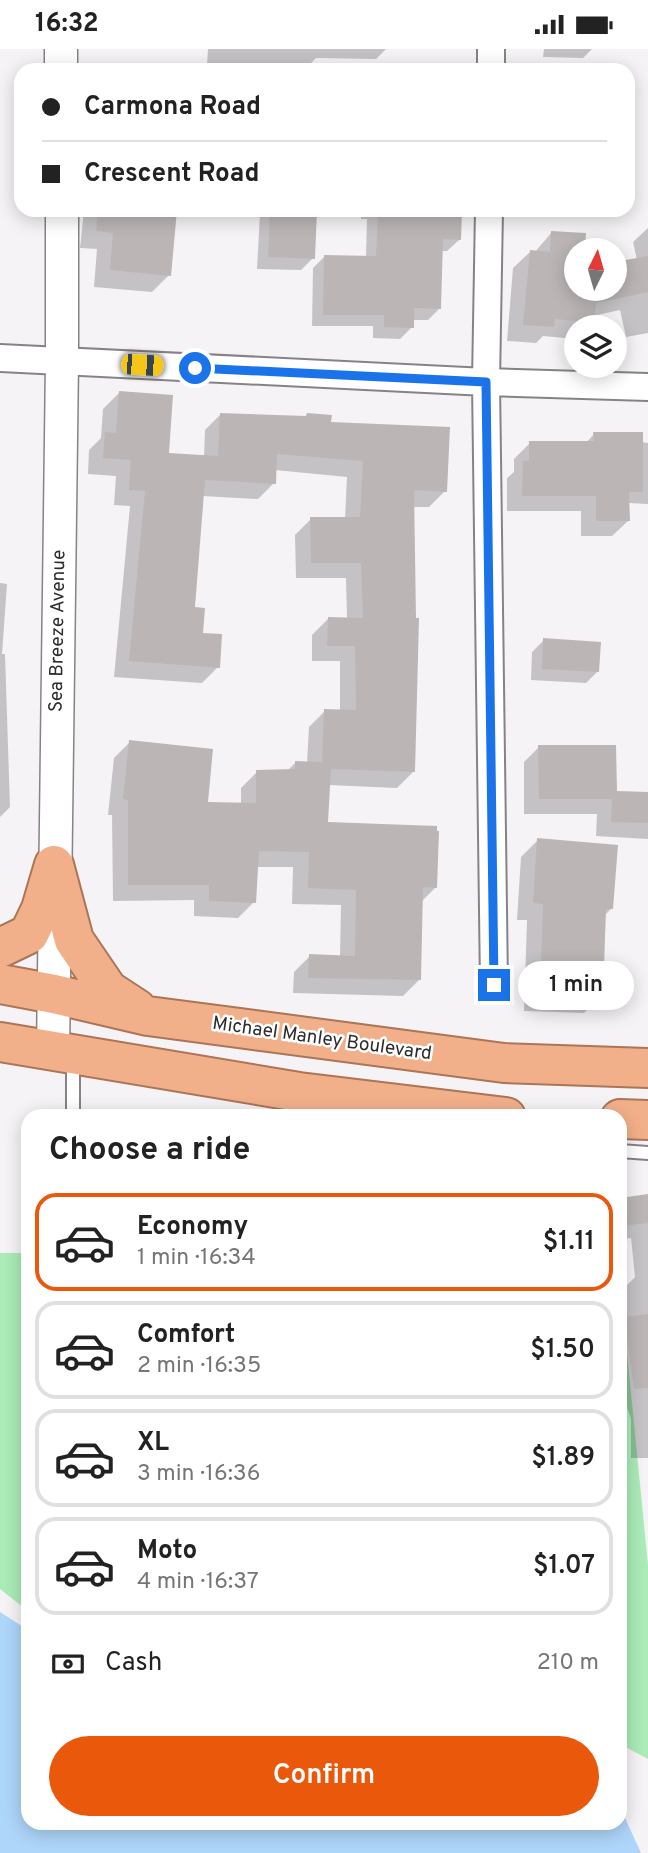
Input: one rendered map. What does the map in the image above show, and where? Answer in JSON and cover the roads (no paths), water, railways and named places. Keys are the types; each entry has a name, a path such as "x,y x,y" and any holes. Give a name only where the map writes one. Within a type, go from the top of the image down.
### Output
{"highway":[{"path":"0,948 29,934 41,909 54,865"},
{"path":"54,865 74,940 108,990 148,1016"},
{"name":"Michael Manley Boulevard","path":"0,983 148,1016 504,1063 648,1068"},
{"path":"0,1042 299,1092 440,1109"},
{"path":"627,1119 648,1120"}],"street":[{"name":"Sea Breeze Avenue","path":"62,217 54,994 63,1054"},
{"path":"489,217 486,382 494,985"},
{"path":"0,358 486,382 648,387"}],"lane":[{"path":"63,1054 72,1109"},
{"path":"627,1152 648,1153"}],"water":[{"path":"0,1612 21,1626 21,1830 627,1830 627,1822 641,1853 0,1853"}]}
